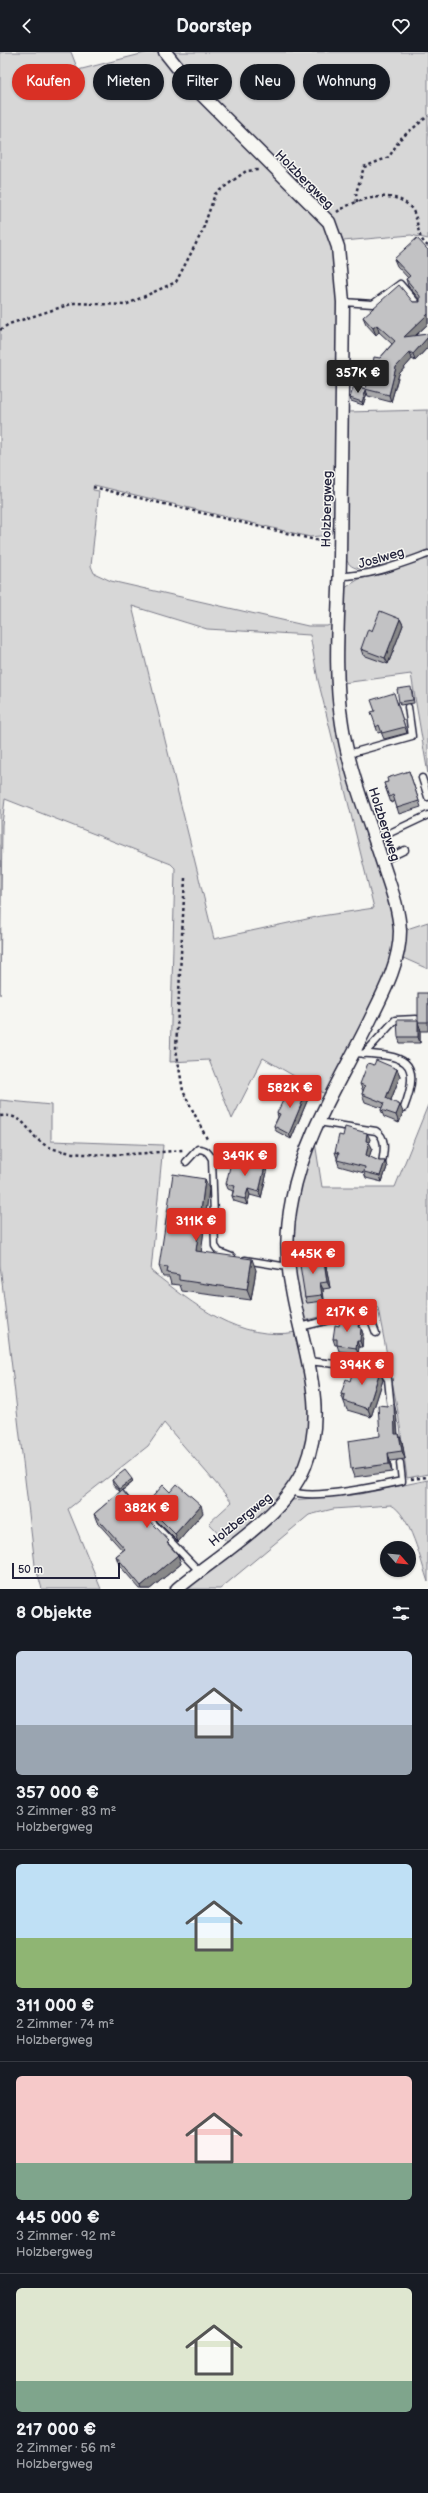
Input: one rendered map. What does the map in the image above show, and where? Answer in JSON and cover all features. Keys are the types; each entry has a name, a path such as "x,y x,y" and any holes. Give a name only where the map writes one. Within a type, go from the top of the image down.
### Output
{"street":[{"name":"Holzbergweg","path":"165,52 188,81 328,222 338,247 343,302 340,546 337,636 338,695 348,754 396,907 399,944 389,979 359,1054 318,1122 294,1188 288,1223 288,1267 315,1396 316,1423 309,1454 292,1490 260,1524 177,1589"}],"lane":[{"path":"343,302 373,304 400,284 419,306"},
{"path":"342,378 368,386"},
{"name":"Joslweg","path":"339,576 368,574 428,554"},
{"path":"348,754 412,736 408,707"},
{"path":"422,778 428,797"},
{"path":"375,840 428,815"},
{"path":"382,862 405,850"},
{"path":"359,1054 395,1020 416,1019"},
{"path":"359,1054 396,1057 407,1065 412,1083 404,1108"},
{"path":"318,1122 376,1131 381,1135 384,1145 382,1163"},
{"path":"186,1162 198,1149 203,1149 209,1153 212,1160 215,1246 219,1252 235,1258 288,1267"},
{"path":"300,1327 356,1315 371,1320 376,1333"},
{"path":"308,1361 381,1369 388,1379 391,1409"},
{"path":"292,1490 299,1494 308,1494 359,1489 402,1481 400,1463"},
{"path":"151,1521 199,1571"}],"path":[{"path":"358,202 356,193 364,167 388,156 400,139 428,116"},
{"path":"0,330 9,324 74,303 125,305 176,282 202,232 216,194 246,171 275,168"},
{"path":"328,222 340,210 358,202 380,197 399,199 412,209 420,238 428,246"},
{"path":"93,487 340,546"},
{"path":"185,878 177,1055 183,1091 210,1146 212,1160"},
{"path":"0,1116 14,1116 20,1119 42,1144 60,1152 100,1153 198,1149"},
{"path":"402,1481 428,1477"}],"shaded area":[{"path":"0,52 71,52 76,64 12,64 12,100 85,100 85,68 93,66 93,100 164,100 164,64 102,64 149,52 160,52 172,64 172,100 206,100 314,212 326,230 332,245 338,283 334,531 329,535 310,537 94,485 93,490 99,491 91,566 94,573 111,581 308,626 327,626 332,624 334,695 392,908 395,929 392,952 384,977 327,1095 263,1058 232,1119 209,1060 170,1062 175,868 171,864 5,799 2,825 0,995","holes":["132,606 207,629 310,635 318,680 374,908 321,916 214,939"]},
{"path":"173,52 428,52 428,239 411,235 343,241 339,230 322,205 215,100 232,100 232,64 182,64"},
{"path":"428,410 428,550 383,567 359,569 350,565 345,556 347,412"},
{"path":"428,557 428,774 411,674 343,683 345,588 359,579 385,573"},
{"path":"428,922 428,969 401,957 404,930"},
{"path":"0,1100 51,1105 51,1141 163,1145 151,1271 201,1308 236,1326 276,1334 297,1332 303,1356 310,1400 310,1420 308,1440 302,1460 292,1481 272,1508 228,1543 209,1523 232,1502 164,1423 148,1446 68,1509 101,1589 42,1589 35,1565 0,1265"},
{"path":"428,1105 428,1474 407,1478 398,1412 378,1308 369,1305 303,1321 293,1264 292,1233 297,1202 315,1142 322,1187 395,1187"},
{"path":"428,1480 428,1582 416,1541 404,1518 398,1510 391,1505 333,1509 309,1515 220,1589 184,1589 292,1500 360,1494"}],"building":[{"path":"417,238 428,250 428,314 404,337 428,334 428,337 413,354 410,352 396,367 389,395 365,389 370,380 374,357 380,358 395,341 377,325 373,328 363,317 399,285 413,302 420,302 420,296 406,279 410,276 394,259"},
{"path":"354,385 366,390 362,402 350,398"},
{"path":"380,611 400,619 385,658 361,649 368,629 372,631"},
{"path":"411,687 413,700 399,702 397,689"},
{"path":"394,693 405,727 382,733 379,725 376,727 371,712 375,711 371,700"},
{"path":"409,771 419,801 397,808 393,795 389,797 384,783 388,782 387,778"},
{"path":"418,993 428,993 428,1022 418,1022"},
{"path":"397,1020 418,1020 418,1037 398,1037"},
{"path":"376,1060 397,1069 386,1098 400,1105 396,1115 381,1110 384,1103 362,1094 365,1086 360,1084 368,1063 374,1065"},
{"path":"290,1086 306,1093 289,1134 274,1126 280,1114 277,1113"},
{"path":"345,1127 367,1133 366,1141 369,1142 366,1155 379,1161 385,1161 380,1176 364,1172 365,1167 337,1160 339,1153 335,1152 339,1135 343,1136"},
{"path":"232,1158 265,1166 259,1192 248,1189 245,1199 232,1196 235,1186 226,1184"},
{"path":"173,1174 205,1179 196,1251 252,1259 247,1290 179,1280 179,1275 167,1273 168,1267 159,1266"},
{"path":"323,1254 327,1282 320,1283 322,1295 305,1297 300,1265 303,1265 302,1258"},
{"path":"340,1319 359,1322 358,1327 361,1328 360,1341 357,1341 356,1348 337,1345 337,1339 333,1339 335,1325 339,1326"},
{"path":"362,1363 377,1366 380,1371 368,1409 344,1401 345,1395 341,1394 346,1379 350,1381 352,1374 358,1376"},
{"path":"394,1404 395,1434 399,1434 402,1451 388,1453 389,1464 351,1469 348,1441 380,1436 378,1405 388,1406"},
{"path":"125,1470 132,1479 119,1489 112,1480"},
{"path":"177,1484 201,1505 175,1534 151,1510 147,1509 144,1514 169,1541 167,1543 178,1555 141,1586 116,1556 125,1549 94,1514 122,1490 140,1511 163,1485 170,1492"}]}
